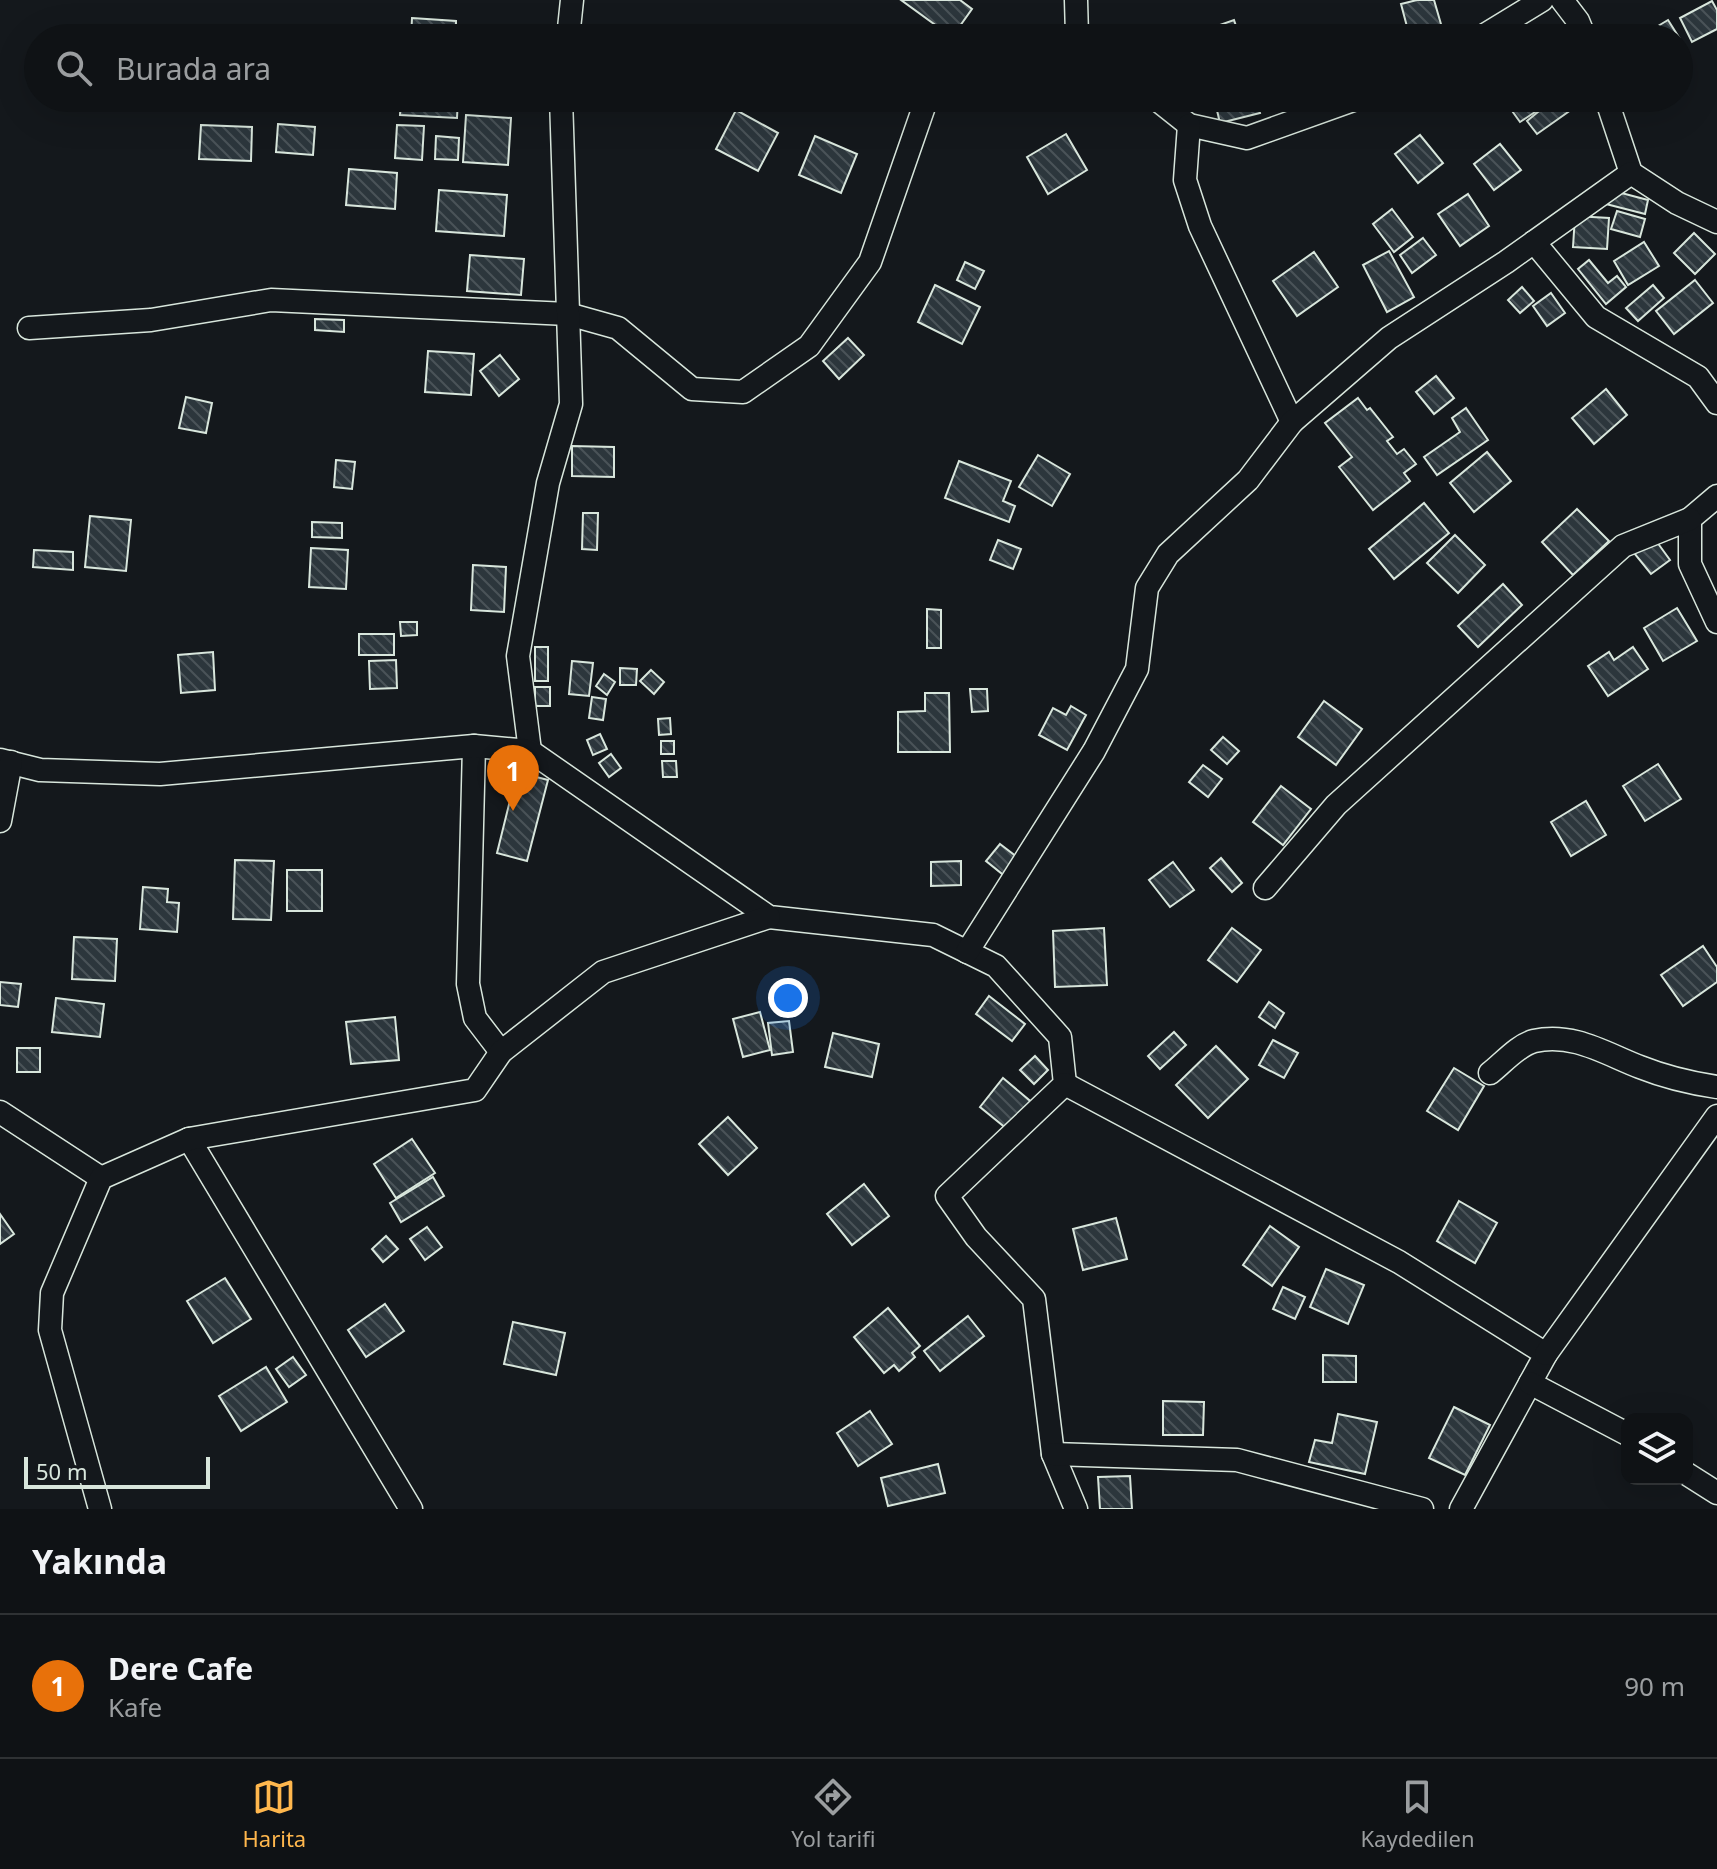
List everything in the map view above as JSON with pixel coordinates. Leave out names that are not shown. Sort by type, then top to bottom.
[{"type":"street","points":[[569,24],[572,0]]},
{"type":"street","points":[[1076,0],[1077,24]]},
{"type":"street","points":[[1503,24],[1542,0]]},
{"type":"street","points":[[1562,0],[1579,24]]},
{"type":"street","points":[[530,751],[518,656],[548,483],[571,404],[561,112]]},
{"type":"street","points":[[29,328],[151,320],[271,300],[568,314],[618,328],[692,389],[743,392],[809,346],[870,262],[922,112]]},
{"type":"street","points":[[1173,112],[1189,125],[1247,138],[1320,112]]},
{"type":"street","points":[[1611,112],[1631,173],[1677,203],[1717,222]]},
{"type":"street","points":[[1189,125],[1185,180],[1200,226],[1292,422]]},
{"type":"street","points":[[967,952],[1094,751],[1137,669],[1147,588],[1168,554],[1248,480],[1292,422],[1389,338],[1631,173]]},
{"type":"street","points":[[1534,242],[1596,317],[1698,377],[1717,403]]},
{"type":"street","points":[[1265,888],[1336,805],[1623,546],[1690,519],[1717,496]]},
{"type":"street","points":[[1690,519],[1690,564],[1717,622]]},
{"type":"street","points":[[474,746],[468,984],[475,1018],[501,1052]]},
{"type":"street","points":[[0,821],[6,761],[40,770],[160,774],[474,746],[530,751],[769,917]]},
{"type":"street","points":[[100,1509],[50,1330],[52,1293],[101,1178],[189,1139],[475,1090],[501,1052],[603,972],[769,917],[933,935],[996,966],[1060,1037],[1065,1084]]},
{"type":"street","points":[[1490,1073],[1517,1050],[1534,1041],[1583,1042],[1640,1067],[1682,1081],[1717,1087]]},
{"type":"street","points":[[1065,1084],[1399,1262],[1546,1354]]},
{"type":"street","points":[[1065,1084],[947,1196],[976,1237],[1034,1299],[1053,1454],[1076,1509]]},
{"type":"street","points":[[0,1112],[101,1178]]},
{"type":"street","points":[[1461,1509],[1546,1354],[1717,1116]]},
{"type":"street","points":[[189,1139],[411,1509]]},
{"type":"street","points":[[1530,1383],[1621,1431]]},
{"type":"street","points":[[1053,1454],[1237,1460],[1422,1509]]},
{"type":"street","points":[[1693,1478],[1717,1493]]},
{"type":"building","points":[[901,0],[960,0],[972,9],[961,24],[934,24]]},
{"type":"building","points":[[1434,0],[1441,24],[1406,24],[1401,4]]},
{"type":"building","points":[[1712,1],[1717,10],[1717,29],[1693,41],[1693,24],[1683,24],[1680,18]]},
{"type":"building","points":[[412,18],[456,21],[456,24],[412,24]]},
{"type":"building","points":[[400,112],[457,112],[457,118],[400,115]]},
{"type":"building","points":[[735,112],[778,133],[758,171],[716,149]]},
{"type":"building","points":[[1217,112],[1260,113],[1220,123]]},
{"type":"building","points":[[1513,112],[1535,112],[1520,122]]},
{"type":"building","points":[[1538,112],[1568,112],[1537,134],[1527,121]]},
{"type":"building","points":[[466,115],[511,118],[508,165],[463,162]]},
{"type":"building","points":[[278,124],[315,127],[313,155],[276,152]]},
{"type":"building","points":[[201,125],[252,127],[251,161],[199,159]]},
{"type":"building","points":[[397,125],[424,126],[422,160],[395,158]]},
{"type":"building","points":[[1066,134],[1087,170],[1048,194],[1027,157]]},
{"type":"building","points":[[1420,135],[1443,163],[1418,183],[1395,154]]},
{"type":"building","points":[[436,136],[459,138],[458,160],[435,159]]},
{"type":"building","points":[[815,136],[857,154],[841,193],[799,175]]},
{"type":"building","points":[[1500,144],[1521,170],[1494,190],[1474,164]]},
{"type":"building","points":[[349,169],[397,173],[395,209],[346,205]]},
{"type":"building","points":[[439,190],[507,195],[504,236],[436,231]]},
{"type":"building","points":[[1610,190],[1648,200],[1645,214],[1606,204]]},
{"type":"building","points":[[1468,194],[1489,226],[1460,246],[1438,214]]},
{"type":"building","points":[[1392,209],[1413,237],[1394,252],[1373,224]]},
{"type":"building","points":[[1617,211],[1645,219],[1640,237],[1611,229]]},
{"type":"building","points":[[1575,216],[1609,218],[1607,249],[1573,247]]},
{"type":"building","points":[[1694,233],[1715,254],[1695,274],[1674,253]]},
{"type":"building","points":[[1423,238],[1436,255],[1412,273],[1400,255]]},
{"type":"building","points":[[1644,242],[1659,266],[1628,285],[1614,261]]},
{"type":"building","points":[[1389,251],[1414,297],[1387,312],[1363,265]]},
{"type":"building","points":[[1314,252],[1338,287],[1297,316],[1273,281]]},
{"type":"building","points":[[470,255],[524,259],[521,295],[467,291]]},
{"type":"building","points":[[1589,260],[1608,283],[1617,276],[1626,287],[1606,304],[1578,269]]},
{"type":"building","points":[[965,262],[984,271],[975,289],[957,280]]},
{"type":"building","points":[[1695,280],[1713,303],[1674,334],[1656,311]]},
{"type":"building","points":[[935,285],[980,307],[962,344],[918,322]]},
{"type":"building","points":[[1653,285],[1664,298],[1638,321],[1626,308]]},
{"type":"building","points":[[1522,287],[1534,301],[1520,313],[1508,300]]},
{"type":"building","points":[[1551,293],[1565,313],[1547,326],[1533,306]]},
{"type":"building","points":[[315,319],[344,320],[344,332],[315,330]]},
{"type":"building","points":[[848,338],[864,355],[839,379],[823,361]]},
{"type":"building","points":[[428,351],[474,354],[471,395],[425,392]]},
{"type":"building","points":[[500,355],[519,379],[499,396],[480,371]]},
{"type":"building","points":[[1436,376],[1454,398],[1434,414],[1416,392]]},
{"type":"building","points":[[1606,389],[1627,415],[1594,444],[1572,418]]},
{"type":"building","points":[[186,397],[212,403],[206,433],[179,428]]},
{"type":"building","points":[[1358,398],[1393,437],[1387,441],[1397,454],[1404,449],[1416,464],[1404,473],[1410,481],[1373,510],[1339,467],[1352,457],[1325,423]]},
{"type":"building","points":[[1466,408],[1488,440],[1437,475],[1424,457],[1460,432],[1452,418]]},
{"type":"building","points":[[572,446],[614,447],[614,477],[572,476]]},
{"type":"building","points":[[1487,452],[1511,481],[1474,512],[1450,483]]},
{"type":"building","points":[[1038,455],[1070,474],[1052,506],[1019,487]]},
{"type":"building","points":[[336,460],[355,462],[352,489],[334,487]]},
{"type":"building","points":[[959,461],[1011,481],[1003,501],[1015,506],[1009,522],[945,498]]},
{"type":"building","points":[[1424,503],[1449,533],[1394,579],[1369,549]]},
{"type":"building","points":[[1577,509],[1609,541],[1573,575],[1542,542]]},
{"type":"building","points":[[583,513],[598,513],[597,550],[582,549]]},
{"type":"building","points":[[90,516],[131,520],[126,571],[85,567]]},
{"type":"building","points":[[312,522],[342,523],[342,538],[312,537]]},
{"type":"building","points":[[1455,535],[1485,565],[1458,593],[1427,563]]},
{"type":"building","points":[[1654,538],[1670,560],[1651,574],[1634,553]]},
{"type":"building","points":[[998,540],[1021,549],[1013,569],[990,560]]},
{"type":"building","points":[[311,548],[348,550],[346,589],[309,587]]},
{"type":"building","points":[[34,550],[73,552],[73,570],[33,567]]},
{"type":"building","points":[[473,565],[506,567],[504,612],[471,610]]},
{"type":"building","points":[[1503,584],[1522,605],[1478,647],[1458,626]]},
{"type":"building","points":[[1677,608],[1697,641],[1663,661],[1644,628]]},
{"type":"building","points":[[927,609],[941,610],[941,648],[927,648]]},
{"type":"building","points":[[400,622],[417,622],[417,635],[401,636]]},
{"type":"building","points":[[359,634],[394,634],[394,655],[359,655]]},
{"type":"building","points":[[535,647],[548,647],[548,681],[535,681]]},
{"type":"building","points":[[1633,647],[1648,669],[1608,696],[1588,666],[1609,652],[1614,660]]},
{"type":"building","points":[[213,652],[215,690],[181,693],[178,655]]},
{"type":"building","points":[[396,660],[397,688],[370,689],[369,661]]},
{"type":"building","points":[[572,661],[593,663],[589,696],[569,694]]},
{"type":"building","points":[[620,668],[637,669],[636,685],[620,685]]},
{"type":"building","points":[[651,670],[664,682],[654,694],[640,681]]},
{"type":"building","points":[[604,674],[615,682],[607,695],[596,686]]},
{"type":"building","points":[[535,687],[550,687],[550,706],[535,706]]},
{"type":"building","points":[[970,689],[987,689],[988,711],[972,712]]},
{"type":"building","points":[[925,693],[949,693],[950,752],[898,752],[898,712],[925,711]]},
{"type":"building","points":[[592,697],[606,699],[603,720],[589,718]]},
{"type":"building","points":[[1324,701],[1362,729],[1336,765],[1298,737]]},
{"type":"building","points":[[1071,706],[1086,715],[1067,750],[1039,735],[1053,708],[1066,715]]},
{"type":"building","points":[[670,718],[671,734],[659,735],[658,719]]},
{"type":"building","points":[[600,734],[607,749],[593,755],[587,740]]},
{"type":"building","points":[[1223,737],[1239,751],[1227,764],[1211,750]]},
{"type":"building","points":[[661,741],[674,741],[674,754],[661,754]]},
{"type":"building","points":[[611,754],[621,768],[609,777],[599,763]]},
{"type":"building","points":[[662,761],[676,761],[677,777],[663,777]]},
{"type":"building","points":[[1658,764],[1681,799],[1645,821],[1623,786]]},
{"type":"building","points":[[1203,765],[1222,779],[1208,797],[1189,782]]},
{"type":"building","points":[[517,772],[548,780],[527,861],[497,853]]},
{"type":"building","points":[[1281,786],[1311,809],[1283,845],[1253,822]]},
{"type":"building","points":[[1586,801],[1606,835],[1571,856],[1551,822]]},
{"type":"building","points":[[1000,844],[1021,860],[1006,877],[986,861]]},
{"type":"building","points":[[1221,858],[1242,883],[1232,892],[1210,868]]},
{"type":"building","points":[[235,860],[274,861],[271,920],[233,919]]},
{"type":"building","points":[[961,861],[961,885],[931,886],[931,862]]},
{"type":"building","points":[[1173,862],[1194,890],[1170,907],[1149,880]]},
{"type":"building","points":[[287,870],[322,870],[322,911],[287,911]]},
{"type":"building","points":[[143,887],[168,889],[167,902],[179,903],[177,932],[140,929]]},
{"type":"building","points":[[1104,928],[1107,985],[1055,987],[1053,931]]},
{"type":"building","points":[[1232,928],[1261,950],[1237,982],[1208,960]]},
{"type":"building","points":[[74,937],[117,939],[115,981],[72,979]]},
{"type":"building","points":[[1703,946],[1717,967],[1717,982],[1683,1006],[1661,975]]},
{"type":"building","points":[[0,982],[21,984],[18,1007],[0,1005]]},
{"type":"building","points":[[989,996],[1025,1024],[1012,1041],[976,1014]]},
{"type":"building","points":[[56,998],[104,1004],[100,1037],[52,1032]]},
{"type":"building","points":[[1269,1002],[1284,1013],[1275,1028],[1259,1017]]},
{"type":"building","points":[[760,1012],[770,1050],[743,1057],[733,1019]]},
{"type":"building","points":[[395,1017],[399,1060],[351,1064],[346,1022]]},
{"type":"building","points":[[789,1021],[793,1052],[772,1055],[768,1023]]},
{"type":"building","points":[[1174,1032],[1186,1045],[1160,1069],[1148,1056]]},
{"type":"building","points":[[833,1033],[879,1044],[872,1077],[825,1067]]},
{"type":"building","points":[[1273,1040],[1298,1053],[1284,1078],[1259,1065]]},
{"type":"building","points":[[1216,1046],[1248,1079],[1208,1118],[1176,1085]]},
{"type":"building","points":[[17,1048],[40,1048],[40,1072],[17,1072]]},
{"type":"building","points":[[1035,1056],[1048,1070],[1034,1084],[1020,1070]]},
{"type":"building","points":[[1454,1068],[1484,1086],[1458,1130],[1427,1111]]},
{"type":"building","points":[[1003,1078],[1035,1105],[1012,1133],[980,1107]]},
{"type":"building","points":[[728,1117],[757,1148],[728,1175],[699,1144]]},
{"type":"building","points":[[412,1139],[435,1173],[396,1198],[374,1164]]},
{"type":"building","points":[[433,1177],[444,1196],[401,1222],[390,1203]]},
{"type":"building","points":[[864,1184],[889,1216],[852,1245],[827,1214]]},
{"type":"building","points":[[1459,1201],[1497,1223],[1475,1263],[1437,1241]]},
{"type":"building","points":[[0,1214],[14,1234],[0,1244]]},
{"type":"building","points":[[1116,1218],[1127,1259],[1083,1270],[1073,1229]]},
{"type":"building","points":[[1270,1226],[1299,1247],[1272,1286],[1243,1265]]},
{"type":"building","points":[[427,1227],[442,1247],[425,1260],[410,1239]]},
{"type":"building","points":[[386,1236],[398,1249],[383,1262],[372,1249]]},
{"type":"building","points":[[1326,1269],[1364,1285],[1348,1324],[1310,1307]]},
{"type":"building","points":[[225,1278],[251,1319],[213,1343],[187,1301]]},
{"type":"building","points":[[1283,1287],[1305,1297],[1295,1319],[1273,1309]]},
{"type":"building","points":[[385,1304],[404,1331],[366,1357],[348,1330]]},
{"type":"building","points":[[888,1308],[920,1346],[912,1353],[915,1357],[899,1371],[894,1365],[884,1373],[854,1337]]},
{"type":"building","points":[[968,1316],[984,1336],[940,1371],[924,1351]]},
{"type":"building","points":[[513,1322],[565,1333],[556,1375],[504,1364]]},
{"type":"building","points":[[1323,1355],[1356,1356],[1356,1382],[1323,1382]]},
{"type":"building","points":[[293,1357],[306,1375],[289,1387],[276,1369]]},
{"type":"building","points":[[266,1367],[287,1402],[241,1431],[219,1396]]},
{"type":"building","points":[[1163,1401],[1204,1402],[1203,1435],[1163,1435]]},
{"type":"building","points":[[1454,1407],[1490,1425],[1465,1475],[1429,1458]]},
{"type":"building","points":[[870,1411],[892,1444],[858,1466],[837,1433]]},
{"type":"building","points":[[1338,1414],[1377,1422],[1365,1474],[1309,1462],[1315,1440],[1332,1443]]},
{"type":"building","points":[[938,1464],[945,1493],[888,1506],[881,1478]]},
{"type":"building","points":[[1130,1476],[1132,1509],[1100,1509],[1098,1477]]},
{"type":"place","name":"Dere Cafe","points":[[513,811]]}]
